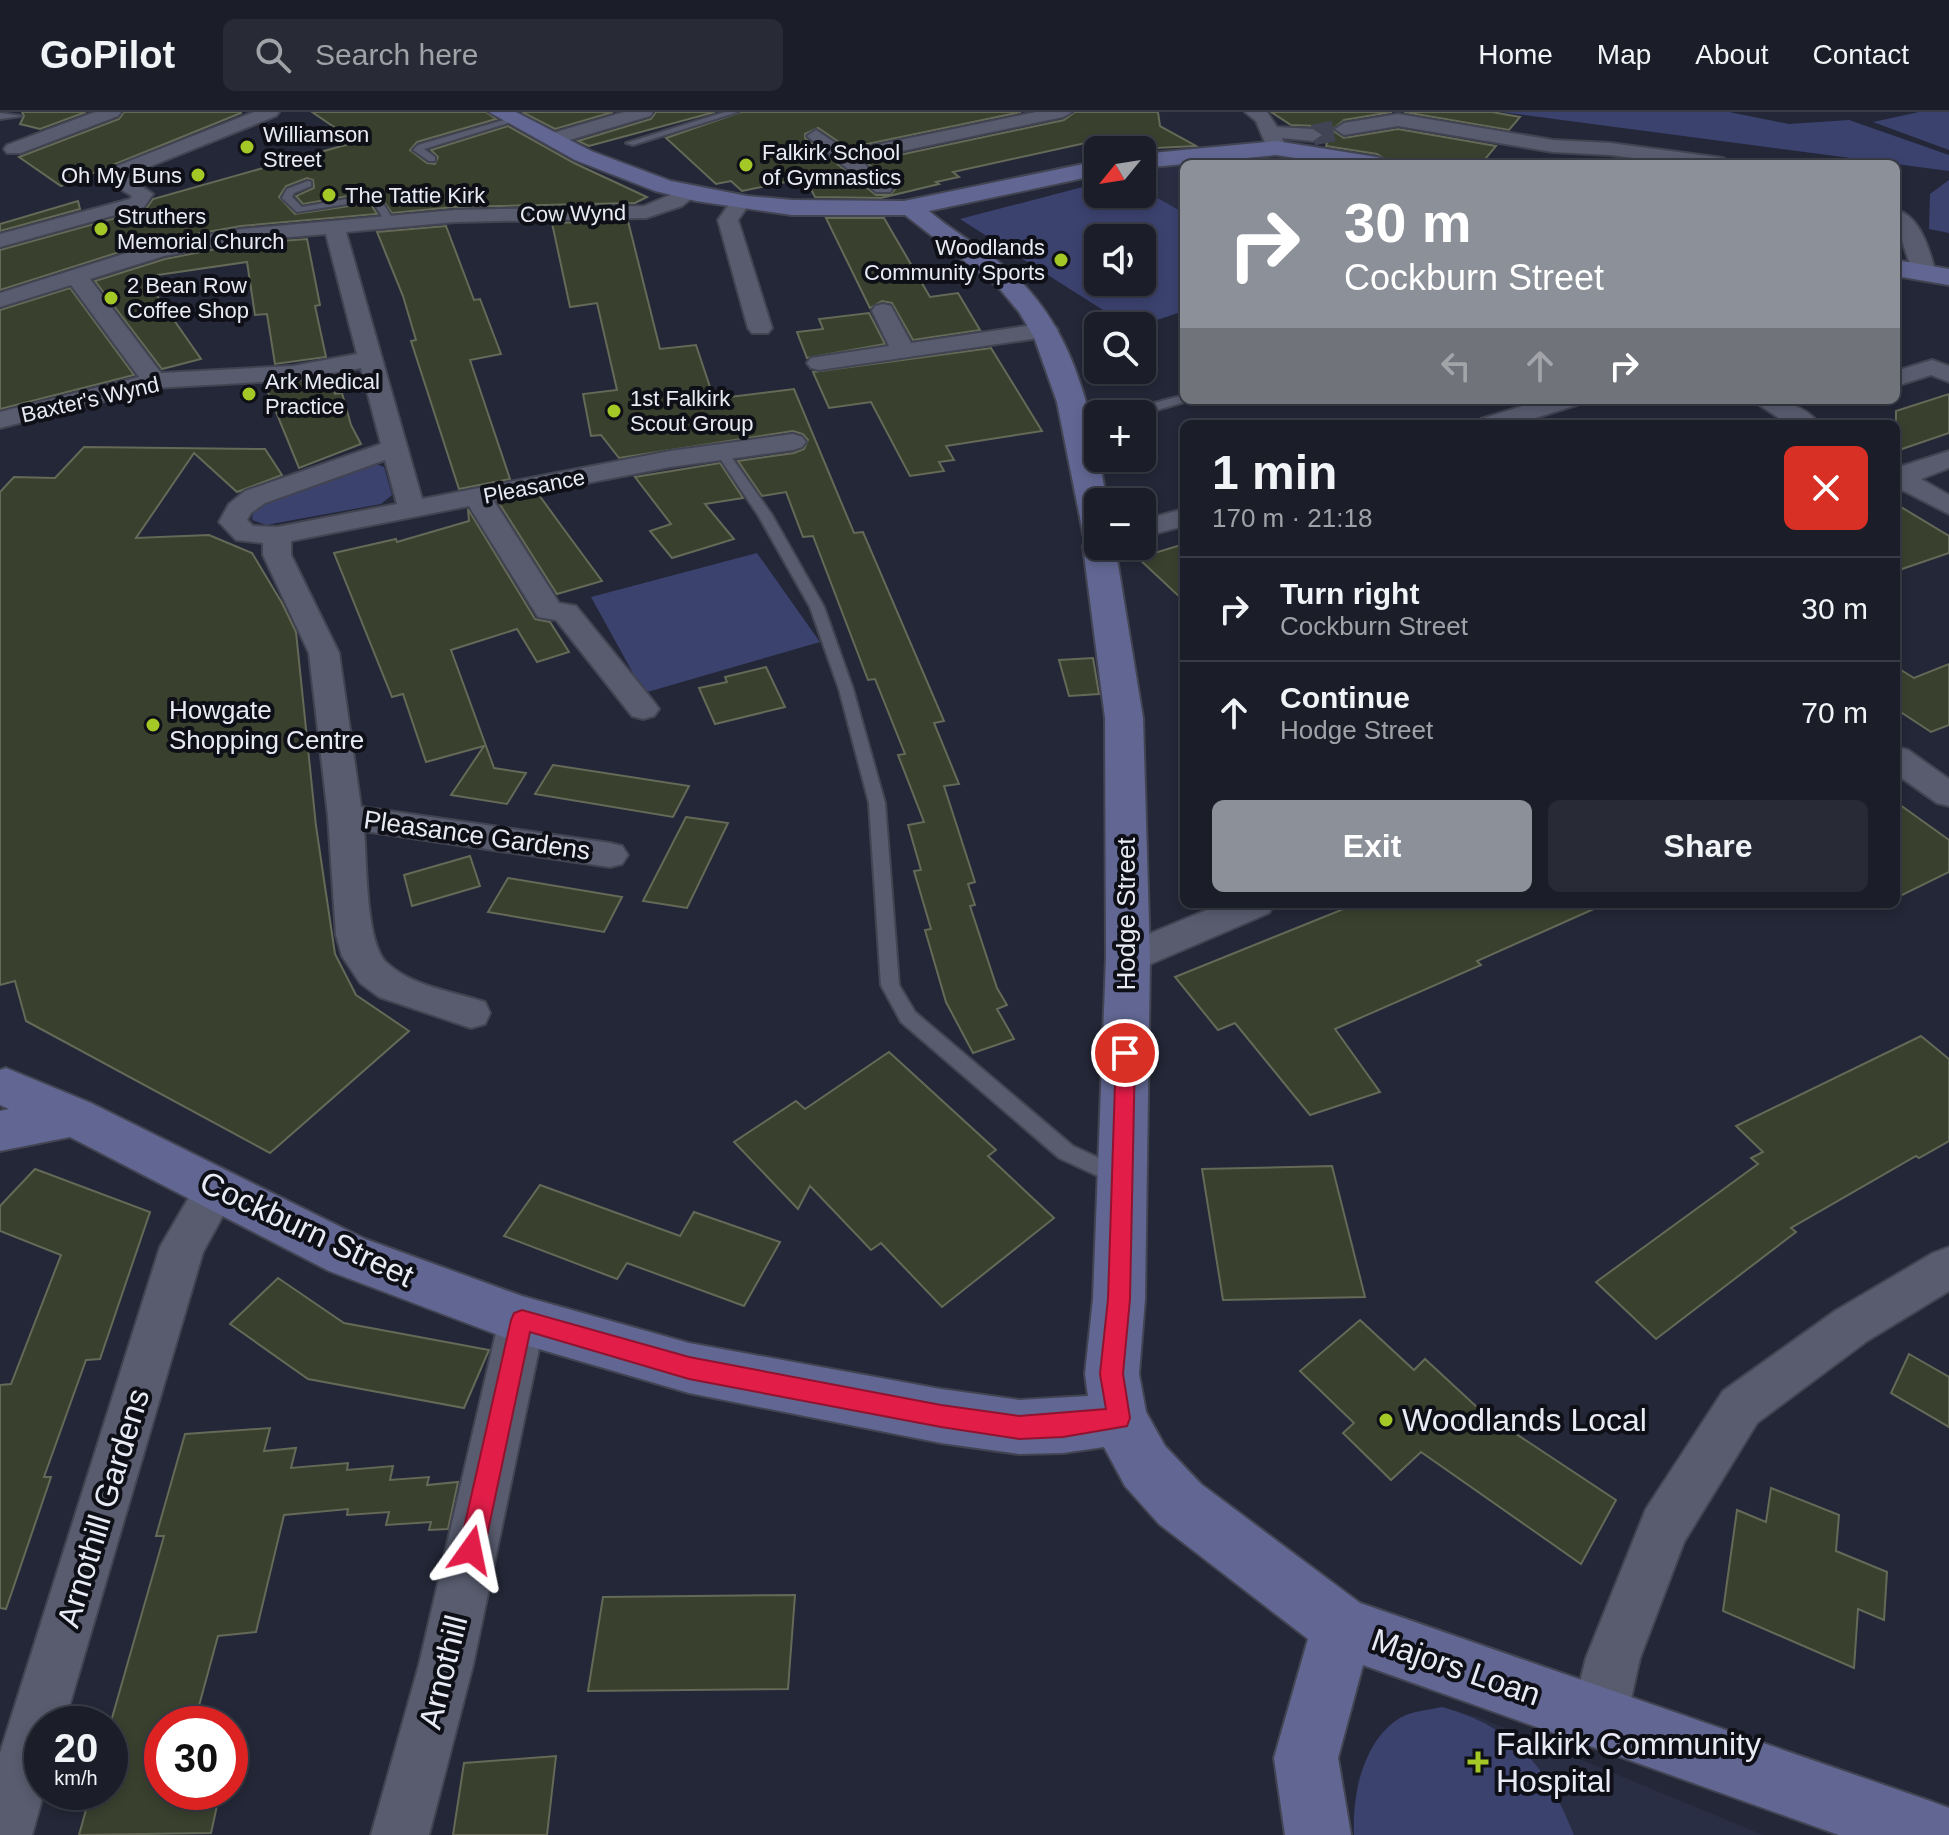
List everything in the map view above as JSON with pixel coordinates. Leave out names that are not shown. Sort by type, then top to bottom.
[{"type":"main road","points":[[507,116],[606,166],[687,194],[739,204],[826,209],[911,208],[1084,171]]},
{"type":"main road","points":[[1156,159],[1216,152],[1274,140],[1359,160]]},
{"type":"main road","points":[[911,208],[930,226],[1009,284],[1046,330],[1063,369],[1088,488]]},
{"type":"main road","points":[[1900,269],[1937,275]]},
{"type":"main road","name":"Hodge Street","points":[[1091,1422],[1112,1374],[1119,1299],[1128,958],[1124,718],[1101,560]]},
{"type":"main road","name":"Cockburn Street","points":[[2,1093],[74,1117],[347,1255],[522,1320],[689,1368],[941,1416],[1019,1427],[1091,1422]]},
{"type":"main road","name":"Majors Loan","points":[[1091,1422],[1145,1466],[1180,1504],[1342,1627],[1933,1835]]},
{"type":"main road","points":[[1318,1835],[1306,1758],[1342,1627]]},
{"type":"street","points":[[7,152],[112,112]]},
{"type":"street","points":[[0,241],[137,203],[143,194],[111,175],[270,112]]},
{"type":"street","points":[[553,139],[644,112]]},
{"type":"street","points":[[845,157],[1063,112]]},
{"type":"street","points":[[1254,112],[1264,118],[1274,140],[1313,135]]},
{"type":"street","points":[[1344,129],[1397,120],[1410,121],[1553,146],[1610,149],[1693,160]]},
{"type":"street","points":[[816,136],[883,188]]},
{"type":"street","name":"Cow Wynd","points":[[1,299],[160,250],[205,241],[389,221],[646,212],[687,194]]},
{"type":"street","points":[[739,204],[728,220],[760,328]]},
{"type":"street","points":[[1900,220],[1909,228],[1937,275]]},
{"type":"street","points":[[58,225],[154,381]]},
{"type":"street","points":[[334,226],[412,510]]},
{"type":"street","points":[[883,311],[903,351]]},
{"type":"street","points":[[819,363],[1046,330]]},
{"type":"street","name":"Baxter's Wynd","points":[[0,420],[154,381],[293,373],[370,359]]},
{"type":"street","points":[[1900,378],[1932,367],[1949,375]]},
{"type":"street","points":[[1503,420],[1555,404]]},
{"type":"street","points":[[1771,404],[1799,420]]},
{"type":"street","name":"Pleasance","points":[[277,535],[721,451],[793,442]]},
{"type":"street","points":[[277,535],[246,534],[233,522],[235,514],[255,497],[395,448]]},
{"type":"street","points":[[1900,476],[1949,459]]},
{"type":"street","points":[[1900,478],[1949,506]]},
{"type":"street","points":[[478,498],[549,611],[565,612],[643,709]]},
{"type":"street","points":[[1156,525],[1180,518]]},
{"type":"street","name":"Pleasance Gardens","points":[[277,535],[277,555],[324,653],[345,816],[355,935],[361,956],[373,973],[393,987],[471,1013]]},
{"type":"street","points":[[1900,761],[1949,795]]},
{"type":"street","name":"Pleasance Gardens","points":[[345,816],[610,855]]},
{"type":"street","points":[[1128,958],[1247,908]]},
{"type":"street","name":"Arnothill Gardens","points":[[3,1835],[182,1247],[217,1188]]},
{"type":"street","points":[[1599,1717],[1613,1658],[1664,1527],[1740,1407],[1851,1326],[1949,1267]]},
{"type":"street","name":"Arnothill","points":[[400,1835],[446,1665],[522,1320]]},
{"type":"lane","points":[[630,143],[734,112]]},
{"type":"lane","points":[[0,116],[17,116]]},
{"type":"lane","points":[[432,159],[418,150],[507,116]]},
{"type":"lane","points":[[308,184],[290,191],[287,198],[300,210],[375,197],[389,221]]},
{"type":"lane","points":[[1072,408],[1143,410],[1180,400]]},
{"type":"lane","points":[[721,451],[765,515],[817,607],[846,689],[877,803],[890,985],[908,1017],[1066,1152],[1122,1178]]},
{"type":"shaded area","points":[[1501,112],[1729,112],[1789,124],[1849,120],[1949,155],[1949,171],[1900,165],[1900,160],[1865,160]]},
{"type":"shaded area","points":[[1919,112],[1949,112],[1949,150],[1873,122]]},
{"type":"shaded area","points":[[1180,164],[1180,211],[1156,197],[1156,168]]},
{"type":"shaded area","points":[[1949,180],[1949,233],[1929,229],[1930,194]]},
{"type":"shaded area","name":"Woodlands Community Sports","points":[[1084,187],[1084,208],[1156,208],[1156,197],[1180,211],[1180,312],[1156,320],[1156,312],[1106,312],[960,219]]},
{"type":"shaded area","points":[[373,463],[384,467],[392,495],[381,504],[266,525],[252,520],[253,510],[262,504]]},
{"type":"shaded area","points":[[757,553],[820,642],[644,693],[591,597]]},
{"type":"shaded area","name":"Falkirk Community Hospital","points":[[1442,1707],[1478,1717],[1763,1835],[1354,1835],[1357,1782],[1376,1741],[1401,1717]]},
{"type":"shaded area","name":"Falkirk Community Hospital","points":[[1442,1707],[1490,1726],[1525,1753],[1552,1789],[1574,1835],[1354,1835],[1355,1803],[1362,1770],[1377,1740],[1400,1718]]},
{"type":"building","points":[[22,112],[86,112],[40,129],[20,124],[24,116]]},
{"type":"building","points":[[124,112],[241,113],[61,186],[19,157],[119,119]]},
{"type":"building","points":[[312,112],[486,112],[496,119],[417,142],[410,150],[427,163],[435,164],[438,157],[431,150],[508,126],[574,163],[647,197],[635,203],[455,207],[392,213],[376,191],[303,204],[296,196],[314,188],[313,180],[307,178],[286,186],[279,197],[295,214],[370,203],[377,214],[241,226],[151,242],[0,290],[0,250],[145,210],[153,199],[356,142]]},
{"type":"building","points":[[522,112],[613,112],[555,129]]},
{"type":"building","points":[[656,112],[715,112],[589,146],[578,141],[651,119]]},
{"type":"building","points":[[741,112],[1021,112],[848,148],[818,128],[805,134],[805,138],[876,195],[890,195],[896,188],[866,162],[1064,120],[1075,112],[1158,112],[1160,126],[1196,146],[1156,148],[1156,136],[1084,136],[1084,143],[953,172],[959,177],[881,198],[815,197],[805,178],[742,191],[731,181],[716,184],[666,138]]},
{"type":"building","points":[[1271,112],[1392,112],[1344,120],[1332,130],[1344,138],[1398,129],[1496,146],[1484,160],[1386,160],[1377,154],[1326,146],[1327,143],[1320,140],[1325,134],[1315,126],[1291,125]]},
{"type":"building","points":[[1404,112],[1492,112],[1520,117],[1509,130]]},
{"type":"building","points":[[78,201],[80,209],[0,231],[0,224]]},
{"type":"building","points":[[826,218],[884,218],[930,297],[958,293],[980,330],[913,340],[892,303],[882,301],[870,308]]},
{"type":"building","points":[[628,221],[660,349],[696,345],[714,399],[794,389],[854,533],[863,532],[944,721],[934,723],[959,784],[944,786],[975,882],[968,884],[975,905],[970,906],[997,988],[1007,1005],[997,1009],[1014,1039],[973,1053],[946,1002],[925,930],[931,929],[914,871],[921,870],[908,825],[924,822],[898,755],[905,754],[875,679],[868,680],[813,536],[803,537],[786,492],[762,496],[738,461],[794,453],[804,449],[808,440],[803,434],[793,431],[619,458],[601,435],[591,436],[583,394],[617,390],[597,303],[570,307],[552,223]]},
{"type":"building","points":[[446,226],[474,300],[480,299],[501,354],[470,360],[510,479],[459,489],[411,341],[416,340],[403,296],[377,232]]},
{"type":"building","points":[[307,239],[320,305],[315,306],[326,357],[275,364],[267,314],[255,315],[247,262],[144,277],[201,359],[162,369],[95,281],[165,259],[242,244]]},
{"type":"building","points":[[70,288],[134,375],[0,409],[0,310]]},
{"type":"building","points":[[869,313],[885,344],[807,358],[797,332],[823,329],[819,319]]},
{"type":"building","points":[[991,348],[1042,431],[946,446],[954,460],[939,462],[944,471],[910,476],[871,402],[829,408],[813,372]]},
{"type":"building","points":[[331,376],[335,394],[342,393],[351,425],[361,444],[299,468],[265,385]]},
{"type":"building","points":[[1949,394],[1949,433],[1900,450],[1900,420],[1896,420],[1896,411]]},
{"type":"building","name":"Howgate Shopping Centre","points":[[84,447],[265,449],[282,475],[237,492],[194,453],[136,538],[209,535],[252,553],[282,603],[296,632],[316,826],[335,954],[356,995],[409,1031],[270,1153],[26,1021],[15,981],[0,985],[0,492],[14,477],[55,478]]},
{"type":"building","points":[[720,463],[743,498],[705,504],[734,539],[672,558],[650,531],[671,524],[635,477]]},
{"type":"building","points":[[539,495],[602,581],[557,594],[499,503]]},
{"type":"building","points":[[1900,506],[1949,536],[1949,553],[1900,570]]},
{"type":"building","points":[[468,509],[535,619],[550,622],[569,652],[537,662],[517,629],[451,650],[494,768],[526,773],[507,804],[451,795],[484,746],[426,762],[403,694],[392,697],[334,553],[396,539],[397,542],[469,521]]},
{"type":"building","points":[[1180,545],[1180,597],[1140,560],[1156,560],[1156,553]]},
{"type":"building","points":[[1093,658],[1099,694],[1069,696],[1059,660]]},
{"type":"building","points":[[1949,664],[1949,725],[1931,732],[1900,712],[1900,669],[1914,678]]},
{"type":"building","points":[[766,667],[785,707],[715,724],[699,688],[727,682],[725,677]]},
{"type":"building","points":[[553,765],[689,786],[673,817],[535,794]]},
{"type":"building","points":[[1900,805],[1949,840],[1949,872],[1900,896]]},
{"type":"building","points":[[686,817],[728,823],[687,908],[643,901]]},
{"type":"building","points":[[470,856],[480,886],[412,906],[404,875]]},
{"type":"building","points":[[508,878],[622,897],[604,932],[488,912]]},
{"type":"building","points":[[1346,908],[1596,908],[1477,961],[1481,965],[1335,1029],[1380,1092],[1310,1115],[1235,1023],[1218,1030],[1175,977]]},
{"type":"building","points":[[1921,1036],[1949,1059],[1949,1141],[1919,1158],[1916,1156],[1791,1228],[1796,1232],[1656,1339],[1596,1282],[1758,1164],[1751,1158],[1763,1152],[1736,1126]]},
{"type":"building","points":[[889,1052],[996,1150],[988,1156],[1054,1218],[942,1307],[881,1243],[871,1250],[810,1186],[798,1209],[734,1142],[796,1101],[805,1109]]},
{"type":"building","points":[[1332,1166],[1365,1297],[1223,1300],[1202,1169]]},
{"type":"building","points":[[35,1169],[150,1212],[100,1359],[86,1360],[44,1477],[51,1477],[6,1609],[0,1608],[0,1385],[11,1384],[61,1255],[0,1231],[0,1206]]},
{"type":"building","points":[[540,1185],[680,1236],[694,1212],[780,1242],[744,1306],[627,1263],[617,1279],[504,1236]]},
{"type":"building","points":[[278,1278],[344,1323],[489,1350],[464,1408],[308,1379],[230,1324]]},
{"type":"building","points":[[1360,1320],[1414,1370],[1425,1359],[1480,1410],[1616,1500],[1581,1564],[1421,1452],[1391,1480],[1343,1433],[1354,1423],[1300,1371]]},
{"type":"building","points":[[1909,1354],[1949,1377],[1949,1427],[1891,1393]]},
{"type":"building","points":[[270,1428],[264,1451],[296,1448],[291,1468],[348,1463],[347,1470],[393,1466],[390,1480],[429,1477],[427,1485],[458,1482],[448,1529],[429,1530],[431,1522],[386,1525],[389,1512],[347,1515],[348,1509],[284,1515],[256,1632],[218,1636],[199,1706],[144,1706],[144,1810],[216,1810],[211,1833],[79,1835],[86,1810],[128,1810],[128,1706],[115,1706],[164,1536],[156,1536],[185,1434]]},
{"type":"building","points":[[1771,1488],[1839,1515],[1836,1551],[1887,1572],[1884,1620],[1858,1609],[1854,1668],[1723,1611],[1737,1510],[1766,1522]]},
{"type":"building","points":[[795,1595],[788,1689],[588,1691],[603,1597]]},
{"type":"building","points":[[556,1756],[547,1835],[453,1835],[464,1763]]},
{"type":"tunnel","points":[[1313,135],[1344,129]]},
{"type":"place","name":"Williamson Street","points":[[247,147]]},
{"type":"place","name":"Falkirk School of Gymnastics","points":[[746,165]]},
{"type":"place","name":"Oh My Buns","points":[[198,175]]},
{"type":"place","name":"The Tattie Kirk","points":[[329,195]]},
{"type":"place","name":"Struthers Memorial Church","points":[[101,229]]},
{"type":"place","name":"Woodlands Community Sports","points":[[1061,260]]},
{"type":"place","name":"2 Bean Row Coffee Shop","points":[[111,298]]},
{"type":"place","name":"Ark Medical Practice","points":[[249,394]]},
{"type":"place","name":"1st Falkirk Scout Group","points":[[614,411]]},
{"type":"place","name":"Howgate Shopping Centre","points":[[153,725]]},
{"type":"place","name":"Woodlands Local","points":[[1386,1420]]},
{"type":"place","name":"Falkirk Community Hospital","points":[[1478,1762]]},
{"type":"route","points":[[471,1550],[522,1320],[689,1368],[941,1416],[1019,1427],[1063,1426],[1119,1418],[1112,1374],[1119,1299],[1125,1053]]}]
